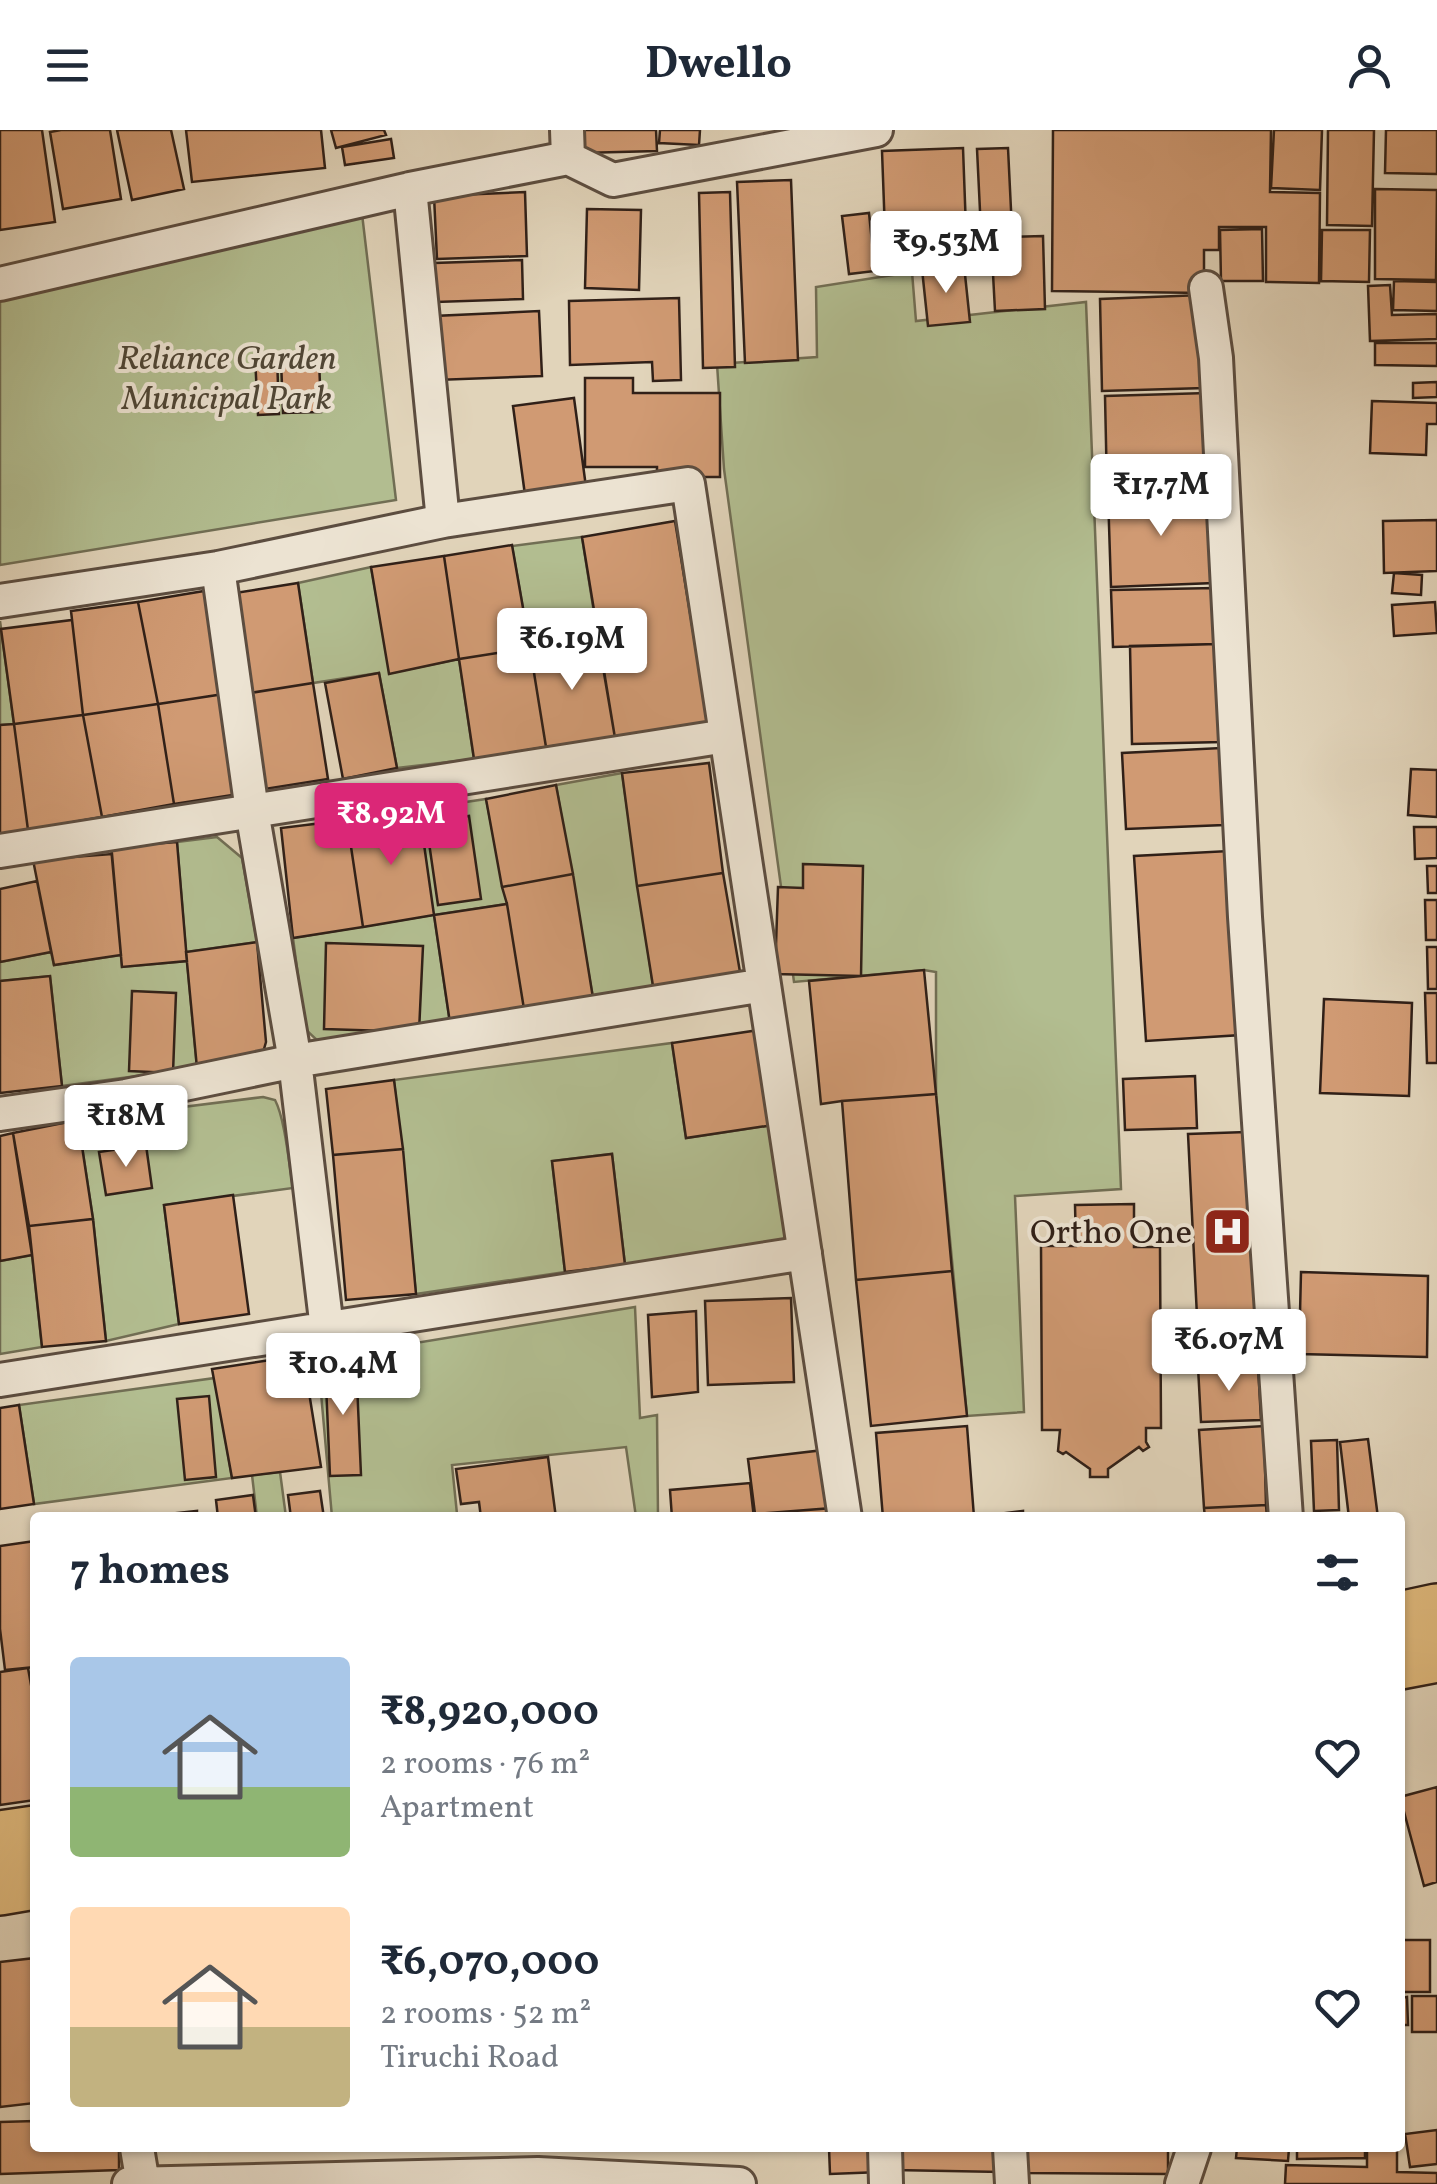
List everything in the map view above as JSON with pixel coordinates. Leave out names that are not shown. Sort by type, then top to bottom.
[{"type":"highway","points":[[1405,1619],[1437,1612]]},
{"type":"highway","points":[[1405,1661],[1437,1654]]},
{"type":"highway","points":[[0,1839],[30,1835]]},
{"type":"highway","points":[[0,1886],[30,1882]]},
{"type":"street","points":[[0,284],[410,189],[567,144],[613,180],[876,130]]},
{"type":"street","points":[[410,189],[442,522]]},
{"type":"street","points":[[1206,288],[1216,358],[1244,898],[1286,1512]]},
{"type":"street","points":[[0,601],[218,568],[442,522],[688,484],[844,1512]]},
{"type":"street","points":[[218,568],[252,811],[295,1062],[327,1329]]},
{"type":"street","points":[[0,851],[726,736]]},
{"type":"street","points":[[0,1114],[126,1096],[295,1062],[764,985]]},
{"type":"street","points":[[0,1380],[805,1254]]},
{"type":"street","points":[[138,2152],[142,2184]]},
{"type":"street","points":[[886,2152],[886,2184]]},
{"type":"street","points":[[1010,2152],[1012,2184]]},
{"type":"street","points":[[1182,2184],[1193,2152]]},
{"type":"street","points":[[130,2184],[538,2179],[739,2184]]},
{"type":"green space","name":"Reliance Garden Municipal Park","points":[[360,197],[396,500],[0,565],[0,271]]},
{"type":"green space","points":[[912,272],[916,321],[1086,302],[1121,1189],[1015,1196],[1024,1412],[967,1416],[936,1094],[936,972],[794,982],[724,469],[717,364],[817,357],[816,287]]},
{"type":"green space","points":[[582,537],[598,638],[530,648],[512,546]]},
{"type":"green space","points":[[371,567],[390,673],[459,659],[474,759],[397,768],[379,673],[313,683],[298,583]]},
{"type":"green space","points":[[0,621],[14,724],[0,725]]},
{"type":"green space","points":[[622,773],[653,986],[593,998],[556,785]]},
{"type":"green space","points":[[486,799],[507,904],[434,915],[450,1023],[320,1043],[305,1029],[293,938],[433,915],[419,809]]},
{"type":"green space","points":[[217,837],[242,858],[257,942],[186,952],[177,842]]},
{"type":"green space","points":[[51,952],[54,965],[121,955],[122,967],[187,961],[197,1068],[62,1086],[50,976],[0,981],[0,962]]},
{"type":"green space","points":[[672,1043],[686,1138],[773,1125],[789,1241],[625,1265],[612,1154],[552,1161],[565,1272],[416,1294],[394,1080]]},
{"type":"green space","points":[[263,1097],[275,1100],[278,1108],[293,1188],[164,1205],[179,1324],[106,1341],[78,1120]]},
{"type":"green space","points":[[32,1255],[42,1347],[0,1354],[0,1261]]},
{"type":"green space","points":[[635,1307],[640,1418],[657,1415],[658,1512],[635,1512],[626,1447],[452,1465],[457,1512],[332,1512],[318,1359]]},
{"type":"green space","points":[[215,1378],[232,1478],[34,1504],[19,1405]]},
{"type":"green space","points":[[280,1472],[285,1512],[256,1512],[252,1475]]},
{"type":"building","points":[[0,130],[42,130],[55,222],[0,230]]},
{"type":"building","points":[[110,130],[121,199],[63,209],[50,132]]},
{"type":"building","points":[[117,130],[171,130],[184,189],[132,200]]},
{"type":"building","points":[[186,130],[321,130],[325,168],[192,182]]},
{"type":"building","points":[[331,130],[384,130],[386,135],[336,148]]},
{"type":"building","points":[[580,130],[656,130],[657,151],[581,153]]},
{"type":"building","points":[[660,130],[700,130],[699,145],[659,143]]},
{"type":"building","points":[[1053,130],[1271,130],[1270,192],[1320,193],[1319,283],[1266,282],[1266,227],[1219,227],[1219,250],[1204,250],[1204,293],[1052,291]]},
{"type":"building","points":[[1274,130],[1322,130],[1320,190],[1271,188]]},
{"type":"building","points":[[1328,130],[1374,130],[1372,226],[1327,225]]},
{"type":"building","points":[[1386,130],[1437,130],[1437,174],[1385,173]]},
{"type":"building","points":[[391,139],[394,158],[345,165],[342,147]]},
{"type":"building","points":[[963,148],[967,256],[886,259],[882,151]]},
{"type":"building","points":[[1008,148],[1013,251],[982,252],[977,149]]},
{"type":"building","points":[[791,180],[798,360],[745,363],[737,182]]},
{"type":"building","points":[[1375,189],[1437,190],[1436,280],[1375,279]]},
{"type":"building","points":[[525,192],[527,256],[437,259],[434,196]]},
{"type":"building","points":[[730,192],[735,367],[703,368],[699,193]]},
{"type":"building","points":[[587,209],[641,210],[639,290],[585,288]]},
{"type":"building","points":[[869,213],[875,271],[849,274],[842,216]]},
{"type":"building","points":[[1262,229],[1263,281],[1221,281],[1220,230]]},
{"type":"building","points":[[1322,230],[1370,230],[1369,282],[1321,281]]},
{"type":"building","points":[[1043,236],[1045,309],[995,311],[992,255],[1013,254],[1012,237]]},
{"type":"building","points":[[522,260],[523,299],[436,302],[434,263]]},
{"type":"building","points":[[964,265],[970,322],[928,326],[922,269]]},
{"type":"building","points":[[1394,281],[1437,282],[1437,311],[1393,310]]},
{"type":"building","points":[[1390,285],[1392,315],[1437,314],[1437,339],[1370,341],[1368,286]]},
{"type":"building","points":[[1202,295],[1205,388],[1102,391],[1100,299]]},
{"type":"building","points":[[679,298],[681,380],[653,381],[652,362],[570,365],[569,301]]},
{"type":"building","points":[[539,311],[542,376],[436,380],[434,316]]},
{"type":"building","points":[[1375,343],[1437,343],[1437,366],[1375,365]]},
{"type":"building","points":[[277,356],[279,414],[258,415],[255,357]]},
{"type":"building","points":[[319,359],[321,412],[283,413],[281,360]]},
{"type":"building","points":[[585,378],[633,378],[633,393],[720,393],[720,477],[657,477],[657,467],[585,467]]},
{"type":"building","points":[[1437,382],[1437,397],[1413,398],[1413,383]]},
{"type":"building","points":[[1207,393],[1210,485],[1107,489],[1105,396]]},
{"type":"building","points":[[574,398],[586,487],[525,495],[513,406]]},
{"type":"building","points":[[1372,401],[1437,403],[1437,424],[1427,424],[1426,455],[1370,453]]},
{"type":"building","points":[[1211,491],[1214,583],[1111,587],[1108,494]]},
{"type":"building","points":[[1437,520],[1437,571],[1384,573],[1383,521]]},
{"type":"building","points":[[675,521],[708,723],[615,738],[582,537]]},
{"type":"building","points":[[512,545],[530,648],[459,659],[444,556]]},
{"type":"building","points":[[444,556],[459,659],[389,674],[371,567]]},
{"type":"building","points":[[1394,573],[1422,575],[1421,595],[1392,593]]},
{"type":"building","points":[[298,583],[313,683],[250,693],[235,593]]},
{"type":"building","points":[[1215,588],[1216,644],[1113,647],[1111,590]]},
{"type":"building","points":[[210,590],[224,694],[158,704],[138,602]]},
{"type":"building","points":[[138,602],[158,704],[83,715],[71,611]]},
{"type":"building","points":[[1435,602],[1437,633],[1394,636],[1392,605]]},
{"type":"building","points":[[72,620],[83,715],[14,724],[1,629]]},
{"type":"building","points":[[598,638],[615,738],[546,747],[530,648]]},
{"type":"building","points":[[1216,644],[1222,742],[1132,744],[1130,646]]},
{"type":"building","points":[[530,648],[546,747],[474,759],[459,659]]},
{"type":"building","points":[[379,673],[397,768],[343,779],[325,683]]},
{"type":"building","points":[[313,683],[328,779],[265,789],[250,693]]},
{"type":"building","points":[[224,694],[239,794],[174,804],[158,704]]},
{"type":"building","points":[[158,704],[174,804],[102,817],[83,715]]},
{"type":"building","points":[[83,715],[102,817],[28,830],[14,724]]},
{"type":"building","points":[[14,724],[28,830],[0,834],[0,725]]},
{"type":"building","points":[[1221,748],[1224,825],[1126,829],[1122,753]]},
{"type":"building","points":[[709,763],[723,873],[637,886],[622,773]]},
{"type":"building","points":[[1411,769],[1437,770],[1437,817],[1408,815]]},
{"type":"building","points":[[556,785],[573,874],[502,887],[486,799]]},
{"type":"building","points":[[419,809],[434,915],[363,927],[347,820]]},
{"type":"building","points":[[469,816],[481,899],[438,905],[426,822]]},
{"type":"building","points":[[347,820],[363,927],[293,938],[281,828]]},
{"type":"building","points":[[1414,827],[1437,827],[1437,858],[1415,859]]},
{"type":"building","points":[[177,842],[187,961],[122,967],[111,847]]},
{"type":"building","points":[[1229,851],[1241,1035],[1146,1041],[1134,856]]},
{"type":"building","points":[[112,854],[121,955],[54,965],[33,860]]},
{"type":"building","points":[[803,864],[863,866],[861,976],[775,974],[778,887],[803,888]]},
{"type":"building","points":[[1427,866],[1437,866],[1437,893],[1428,893]]},
{"type":"building","points":[[723,873],[740,972],[653,986],[637,886]]},
{"type":"building","points":[[573,874],[593,998],[524,1009],[502,887]]},
{"type":"building","points":[[37,881],[51,952],[0,962],[0,889]]},
{"type":"building","points":[[1425,900],[1437,900],[1437,940],[1426,940]]},
{"type":"building","points":[[507,904],[524,1009],[450,1023],[434,915]]},
{"type":"building","points":[[257,942],[266,1042],[262,1056],[197,1068],[186,952]]},
{"type":"building","points":[[326,943],[423,946],[419,1032],[324,1029]]},
{"type":"building","points":[[1427,947],[1437,947],[1437,989],[1428,989]]},
{"type":"building","points":[[924,970],[936,1094],[821,1104],[809,981]]},
{"type":"building","points":[[50,976],[62,1086],[0,1093],[0,981]]},
{"type":"building","points":[[132,991],[176,993],[173,1073],[129,1071]]},
{"type":"building","points":[[1425,993],[1437,993],[1437,1063],[1427,1063]]},
{"type":"building","points":[[1324,999],[1412,1003],[1409,1096],[1320,1093]]},
{"type":"building","points":[[759,1030],[773,1125],[686,1138],[672,1043]]},
{"type":"building","points":[[1195,1076],[1197,1128],[1125,1130],[1123,1079]]},
{"type":"building","points":[[394,1080],[403,1149],[333,1155],[326,1089]]},
{"type":"building","points":[[936,1094],[952,1271],[856,1280],[842,1101]]},
{"type":"building","points":[[78,1120],[93,1219],[29,1226],[13,1133]]},
{"type":"building","points":[[1246,1132],[1257,1355],[1199,1357],[1188,1134]]},
{"type":"building","points":[[13,1133],[32,1255],[0,1261],[0,1136]]},
{"type":"building","points":[[146,1145],[152,1188],[106,1195],[99,1152]]},
{"type":"building","points":[[403,1149],[416,1294],[346,1300],[333,1155]]},
{"type":"building","points":[[612,1154],[625,1265],[565,1272],[552,1161]]},
{"type":"building","points":[[233,1195],[249,1314],[179,1324],[164,1205]]},
{"type":"building","points":[[1134,1204],[1134,1247],[1160,1247],[1161,1428],[1146,1428],[1149,1447],[1143,1451],[1139,1447],[1108,1469],[1108,1477],[1090,1477],[1090,1469],[1066,1452],[1058,1451],[1060,1430],[1042,1430],[1041,1246],[1076,1246],[1075,1205]]},
{"type":"building","points":[[93,1219],[106,1341],[42,1347],[29,1226]]},
{"type":"building","points":[[952,1271],[967,1416],[871,1426],[856,1280]]},
{"type":"building","points":[[1301,1272],[1428,1276],[1427,1357],[1299,1354]]},
{"type":"building","points":[[791,1298],[794,1382],[708,1385],[705,1301]]},
{"type":"building","points":[[696,1311],[698,1392],[652,1397],[648,1315]]},
{"type":"building","points":[[303,1355],[321,1467],[232,1478],[212,1369]]},
{"type":"building","points":[[356,1360],[361,1475],[330,1476],[325,1361]]},
{"type":"building","points":[[1258,1365],[1261,1420],[1201,1422],[1198,1367]]},
{"type":"building","points":[[209,1396],[216,1477],[185,1480],[177,1399]]},
{"type":"building","points":[[19,1405],[34,1504],[0,1509],[0,1408]]},
{"type":"building","points":[[967,1426],[974,1512],[883,1512],[876,1433]]},
{"type":"building","points":[[1264,1426],[1266,1505],[1204,1508],[1199,1430]]},
{"type":"building","points":[[1368,1439],[1377,1512],[1348,1512],[1340,1442]]},
{"type":"building","points":[[1337,1440],[1339,1510],[1314,1511],[1311,1441]]},
{"type":"building","points":[[824,1450],[832,1508],[755,1512],[748,1459]]},
{"type":"building","points":[[548,1457],[555,1512],[480,1512],[479,1502],[461,1504],[456,1469]]},
{"type":"building","points":[[750,1483],[753,1512],[672,1512],[670,1490]]},
{"type":"building","points":[[320,1491],[323,1512],[290,1512],[288,1495]]},
{"type":"building","points":[[253,1495],[255,1512],[217,1512],[216,1500]]},
{"type":"building","points":[[1266,1505],[1267,1512],[1204,1512],[1204,1508]]},
{"type":"building","points":[[832,1508],[833,1512],[781,1512]]},
{"type":"building","points":[[30,1542],[30,1668],[5,1670],[0,1629],[0,1546]]},
{"type":"building","points":[[28,1668],[30,1801],[0,1805],[0,1672]]},
{"type":"building","points":[[1437,1787],[1437,1882],[1424,1886],[1405,1816],[1405,1796]]},
{"type":"building","points":[[1405,1940],[1430,1940],[1430,1992],[1405,1992]]},
{"type":"building","points":[[30,1959],[30,2104],[0,2107],[0,1962]]},
{"type":"building","points":[[1412,1996],[1437,1996],[1437,2032],[1412,2032]]},
{"type":"building","points":[[1407,1997],[1408,2025],[1405,2025]]},
{"type":"building","points":[[30,2121],[30,2152],[119,2152],[119,2170],[0,2174],[0,2122]]},
{"type":"building","points":[[1437,2130],[1437,2164],[1410,2167],[1405,2134]]},
{"type":"building","points":[[829,2152],[880,2152],[881,2172],[830,2174]]},
{"type":"building","points":[[895,2152],[1003,2152],[1002,2172],[894,2170]]},
{"type":"building","points":[[1024,2152],[1168,2152],[1168,2174],[1023,2173]]},
{"type":"building","points":[[1237,2152],[1289,2152],[1288,2161],[1236,2158]]},
{"type":"building","points":[[1297,2152],[1365,2152],[1365,2158],[1297,2159]]},
{"type":"building","points":[[1367,2152],[1397,2152],[1397,2172],[1437,2173],[1437,2184],[1285,2184],[1286,2165],[1367,2167]]},
{"type":"place","name":"Ortho One","points":[[1227,1231]]}]
